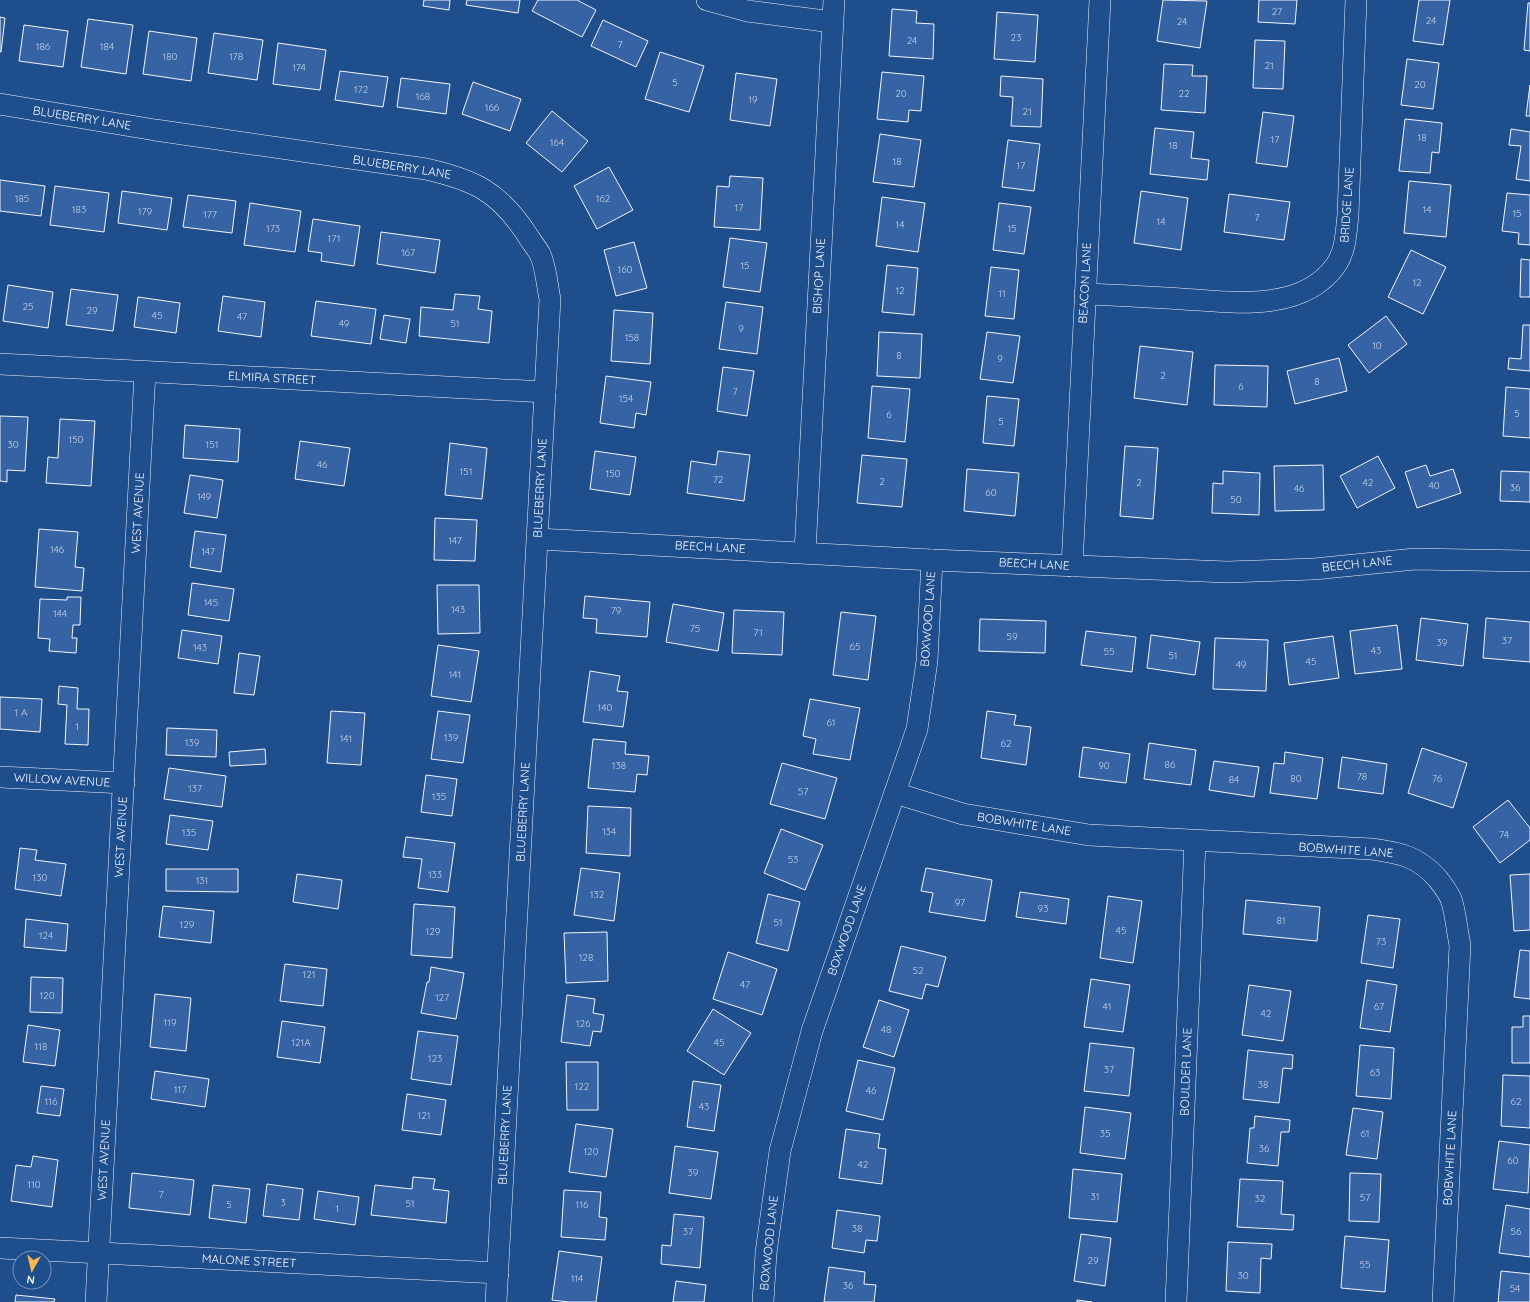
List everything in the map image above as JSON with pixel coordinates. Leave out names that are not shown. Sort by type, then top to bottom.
[{"type":"street","points":[[707,0],[747,11],[832,22]]},
{"type":"street","name":"BISHOP LANE","points":[[805,552],[834,0]]},
{"type":"street","name":"BEACON LANE","points":[[1072,566],[1100,0]]},
{"type":"street","name":"BRIDGE LANE","points":[[1085,294],[1255,303],[1291,296],[1313,287],[1335,265],[1343,249],[1348,215],[1356,0]]},
{"type":"street","name":"BLUEBERRY LANE","points":[[0,104],[155,130],[426,169],[457,176],[476,184],[494,195],[513,214],[540,255],[550,299],[496,1302]]},
{"type":"street","name":"ELMIRA STREET","points":[[0,364],[545,392]]},
{"type":"street","name":"WEST AVENUE","points":[[96,1302],[145,372]]},
{"type":"street","name":"BEECH LANE","points":[[538,539],[805,552],[932,560],[1227,572],[1314,569],[1415,559],[1530,560]]},
{"type":"street","name":"BOXWOOD LANE","points":[[763,1302],[766,1253],[780,1152],[812,1031],[917,729],[927,661],[932,560]]},
{"type":"street","name":"WILLOW AVENUE","points":[[0,777],[124,783]]},
{"type":"street","name":"BOBWHITE LANE","points":[[895,793],[963,814],[1089,835],[1372,850],[1398,853],[1419,862],[1430,870],[1444,886],[1452,902],[1460,945],[1443,1302]]},
{"type":"street","name":"BOULDER LANE","points":[[1176,1302],[1196,841]]},
{"type":"street","name":"MALONE STREET","points":[[0,1248],[498,1273]]},
{"type":"building","points":[[424,0],[450,0],[449,10],[423,6]]},
{"type":"building","points":[[467,0],[520,0],[518,13],[466,5]]},
{"type":"building","points":[[538,0],[577,0],[596,10],[582,37],[532,11]]},
{"type":"building","points":[[1163,0],[1207,1],[1200,48],[1157,41]]},
{"type":"building","points":[[1259,0],[1297,0],[1295,24],[1258,22]]},
{"type":"building","points":[[1419,0],[1450,0],[1443,45],[1413,41]]},
{"type":"building","points":[[1528,3],[1530,3],[1530,51],[1524,50]]},
{"type":"building","points":[[892,9],[917,11],[916,23],[934,24],[933,59],[889,56]]},
{"type":"building","points":[[997,12],[1038,15],[1035,62],[994,59]]},
{"type":"building","points":[[0,17],[5,18],[1,52],[0,52]]},
{"type":"building","points":[[88,19],[133,25],[126,74],[81,67]]},
{"type":"building","points":[[603,20],[648,41],[636,67],[591,46]]},
{"type":"building","points":[[24,25],[68,31],[63,67],[19,61]]},
{"type":"building","points":[[149,31],[197,38],[191,81],[143,74]]},
{"type":"building","points":[[214,33],[263,40],[257,80],[208,73]]},
{"type":"building","points":[[1255,40],[1285,41],[1283,89],[1253,88]]},
{"type":"building","points":[[278,43],[326,50],[320,90],[273,84]]},
{"type":"building","points":[[660,52],[704,66],[689,112],[645,99]]},
{"type":"building","points":[[1407,59],[1439,63],[1433,109],[1401,105]]},
{"type":"building","points":[[1164,64],[1193,65],[1192,76],[1207,76],[1205,113],[1161,110]]},
{"type":"building","points":[[340,71],[388,77],[383,107],[335,100]]},
{"type":"building","points":[[882,72],[924,76],[921,111],[909,110],[908,122],[877,119]]},
{"type":"building","points":[[736,73],[777,79],[770,126],[730,120]]},
{"type":"building","points":[[1001,76],[1043,79],[1041,127],[1011,126],[1013,97],[1000,96]]},
{"type":"building","points":[[401,78],[450,84],[446,114],[397,107]]},
{"type":"building","points":[[473,82],[521,99],[510,131],[462,114]]},
{"type":"building","points":[[1530,85],[1530,116],[1526,116]]},
{"type":"building","points":[[552,111],[588,141],[562,172],[526,143]]},
{"type":"building","points":[[1263,112],[1294,116],[1287,167],[1256,163]]},
{"type":"building","points":[[1405,119],[1442,123],[1439,153],[1432,152],[1430,173],[1399,171]]},
{"type":"building","points":[[1155,128],[1194,132],[1191,158],[1209,160],[1207,180],[1150,174]]},
{"type":"building","points":[[1511,129],[1530,132],[1530,181],[1516,179],[1521,146],[1509,145]]},
{"type":"building","points":[[880,134],[921,140],[914,187],[873,182]]},
{"type":"building","points":[[1008,140],[1040,144],[1034,191],[1002,187]]},
{"type":"building","points":[[609,167],[633,210],[597,229],[574,186]]},
{"type":"building","points":[[730,176],[763,178],[760,230],[714,227],[717,186],[729,187]]},
{"type":"building","points":[[0,180],[45,186],[41,216],[0,211]]},
{"type":"building","points":[[1409,181],[1451,185],[1446,237],[1404,233]]},
{"type":"building","points":[[55,186],[109,193],[104,232],[50,225]]},
{"type":"building","points":[[122,191],[172,198],[167,230],[118,223]]},
{"type":"building","points":[[1141,191],[1188,198],[1181,250],[1134,243]]},
{"type":"building","points":[[1507,193],[1530,195],[1530,245],[1518,244],[1519,233],[1502,231]]},
{"type":"building","points":[[1229,194],[1290,202],[1284,240],[1224,232]]},
{"type":"building","points":[[188,195],[236,201],[232,233],[183,227]]},
{"type":"building","points":[[882,197],[925,203],[918,252],[876,246]]},
{"type":"building","points":[[250,203],[301,211],[295,252],[244,245]]},
{"type":"building","points":[[999,203],[1031,207],[1024,254],[993,250]]},
{"type":"building","points":[[313,219],[360,226],[354,266],[321,261],[322,253],[308,251]]},
{"type":"building","points":[[381,232],[440,240],[435,273],[377,264]]},
{"type":"building","points":[[730,238],[767,243],[760,292],[723,287]]},
{"type":"building","points":[[634,242],[647,288],[616,296],[604,250]]},
{"type":"building","points":[[1411,250],[1446,267],[1423,314],[1388,297]]},
{"type":"building","points":[[1521,259],[1530,260],[1530,297],[1520,297]]},
{"type":"building","points":[[887,265],[918,268],[914,315],[882,312]]},
{"type":"building","points":[[991,267],[1019,270],[1014,319],[985,316]]},
{"type":"building","points":[[8,285],[53,292],[48,328],[3,321]]},
{"type":"building","points":[[71,289],[118,295],[113,331],[66,325]]},
{"type":"building","points":[[455,294],[480,296],[478,309],[492,311],[489,343],[419,336],[421,307],[453,310]]},
{"type":"building","points":[[223,296],[265,302],[261,337],[218,331]]},
{"type":"building","points":[[138,297],[180,303],[176,333],[134,327]]},
{"type":"building","points":[[316,301],[376,309],[371,344],[311,336]]},
{"type":"building","points":[[726,302],[763,307],[757,354],[719,349]]},
{"type":"building","points":[[614,310],[653,313],[650,364],[611,361]]},
{"type":"building","points":[[384,315],[410,319],[406,343],[380,339]]},
{"type":"building","points":[[1386,316],[1407,344],[1369,373],[1348,345]]},
{"type":"building","points":[[1523,325],[1530,325],[1530,371],[1508,369],[1509,358],[1521,359]]},
{"type":"building","points":[[879,332],[922,334],[920,378],[877,376]]},
{"type":"building","points":[[987,332],[1020,336],[1013,383],[980,379]]},
{"type":"building","points":[[1140,346],[1193,352],[1187,405],[1134,398]]},
{"type":"building","points":[[1339,358],[1347,391],[1295,404],[1287,371]]},
{"type":"building","points":[[1215,365],[1268,366],[1267,407],[1214,405]]},
{"type":"building","points":[[723,367],[754,371],[747,416],[717,411]]},
{"type":"building","points":[[606,376],[651,382],[646,415],[636,413],[634,428],[600,423]]},
{"type":"building","points":[[872,386],[910,389],[905,442],[868,438]]},
{"type":"building","points":[[1506,387],[1530,389],[1530,438],[1503,436]]},
{"type":"building","points":[[987,396],[1019,399],[1014,446],[983,443]]},
{"type":"building","points":[[0,416],[28,417],[25,471],[7,470],[7,482],[0,481]]},
{"type":"building","points":[[60,419],[95,421],[91,486],[46,483],[48,457],[58,458]]},
{"type":"building","points":[[185,425],[240,429],[238,462],[183,458]]},
{"type":"building","points":[[300,441],[350,448],[344,486],[295,479]]},
{"type":"building","points":[[450,443],[487,448],[482,499],[445,495]]},
{"type":"building","points":[[1125,446],[1158,448],[1153,519],[1120,516]]},
{"type":"building","points":[[595,451],[636,457],[630,495],[590,489]]},
{"type":"building","points":[[718,451],[750,455],[744,501],[687,493],[691,461],[716,465]]},
{"type":"building","points":[[862,455],[907,459],[902,507],[857,503]]},
{"type":"building","points":[[1378,456],[1395,488],[1357,508],[1340,476]]},
{"type":"building","points":[[1323,465],[1324,510],[1275,511],[1274,466]]},
{"type":"building","points":[[1426,465],[1430,476],[1453,469],[1461,493],[1417,508],[1405,472]]},
{"type":"building","points":[[967,469],[1019,473],[1015,516],[964,511]]},
{"type":"building","points":[[1223,471],[1260,473],[1259,515],[1212,513],[1213,483],[1223,484]]},
{"type":"building","points":[[1501,471],[1530,472],[1530,502],[1500,501]]},
{"type":"building","points":[[190,475],[223,480],[217,518],[184,513]]},
{"type":"building","points":[[435,518],[477,520],[475,561],[434,560]]},
{"type":"building","points":[[39,529],[78,532],[75,567],[84,568],[82,591],[35,587]]},
{"type":"building","points":[[195,531],[226,535],[221,572],[190,567]]},
{"type":"building","points":[[192,583],[234,589],[229,621],[188,615]]},
{"type":"building","points":[[437,585],[479,585],[480,633],[438,634]]},
{"type":"building","points":[[585,596],[650,602],[647,637],[596,633],[597,619],[583,618]]},
{"type":"building","points":[[67,597],[81,597],[80,625],[73,625],[72,638],[77,638],[76,653],[49,651],[50,639],[38,638],[40,599],[67,600]]},
{"type":"building","points":[[673,604],[724,613],[718,651],[666,642]]},
{"type":"building","points":[[734,610],[784,612],[782,655],[732,653]]},
{"type":"building","points":[[841,612],[876,616],[868,680],[833,675]]},
{"type":"building","points":[[1421,618],[1468,624],[1463,666],[1416,660]]},
{"type":"building","points":[[1486,618],[1530,622],[1530,662],[1483,658]]},
{"type":"building","points":[[980,619],[1046,621],[1045,653],[979,651]]},
{"type":"building","points":[[1397,625],[1402,669],[1355,674],[1350,631]]},
{"type":"building","points":[[182,630],[222,636],[218,664],[178,658]]},
{"type":"building","points":[[1086,631],[1136,637],[1132,672],[1081,665]]},
{"type":"building","points":[[1151,635],[1200,642],[1195,675],[1147,668]]},
{"type":"building","points":[[1333,636],[1339,678],[1289,685],[1284,643]]},
{"type":"building","points":[[1215,638],[1268,640],[1266,691],[1213,689]]},
{"type":"building","points":[[438,645],[479,651],[471,702],[431,696]]},
{"type":"building","points":[[239,653],[260,656],[254,695],[234,693]]},
{"type":"building","points":[[590,671],[620,676],[617,691],[628,692],[623,727],[583,722]]},
{"type":"building","points":[[59,686],[78,688],[77,709],[89,709],[88,745],[65,744],[67,705],[58,704]]},
{"type":"building","points":[[0,697],[42,699],[40,732],[0,729]]},
{"type":"building","points":[[810,699],[860,708],[850,760],[813,754],[816,739],[803,736]]},
{"type":"building","points":[[331,711],[365,713],[361,765],[327,763]]},
{"type":"building","points":[[438,711],[470,715],[463,763],[431,759]]},
{"type":"building","points":[[987,711],[1016,715],[1014,725],[1031,727],[1026,765],[981,758]]},
{"type":"building","points":[[167,728],[217,730],[216,757],[166,755]]},
{"type":"building","points":[[593,739],[626,742],[625,754],[649,756],[647,775],[637,774],[635,792],[588,788]]},
{"type":"building","points":[[1149,743],[1196,750],[1191,785],[1144,779]]},
{"type":"building","points":[[1083,747],[1130,754],[1126,783],[1079,777]]},
{"type":"building","points":[[1422,748],[1467,763],[1453,808],[1408,793]]},
{"type":"building","points":[[265,749],[266,764],[230,766],[229,752]]},
{"type":"building","points":[[1285,752],[1323,758],[1317,799],[1270,793],[1274,763],[1284,764]]},
{"type":"building","points":[[1342,757],[1387,764],[1383,794],[1338,788]]},
{"type":"building","points":[[1214,761],[1259,767],[1254,797],[1209,790]]},
{"type":"building","points":[[782,763],[837,778],[825,819],[770,804]]},
{"type":"building","points":[[169,768],[226,776],[222,807],[164,799]]},
{"type":"building","points":[[426,775],[457,779],[452,816],[421,812]]},
{"type":"building","points":[[1508,800],[1530,828],[1530,840],[1500,863],[1473,827]]},
{"type":"building","points":[[588,806],[631,808],[630,856],[586,853]]},
{"type":"building","points":[[170,815],[213,821],[208,850],[166,844]]},
{"type":"building","points":[[781,829],[823,845],[805,890],[764,873]]},
{"type":"building","points":[[406,837],[455,843],[448,892],[418,888],[422,859],[403,857]]},
{"type":"building","points":[[20,848],[37,850],[35,860],[66,864],[61,896],[15,889]]},
{"type":"building","points":[[581,868],[620,873],[614,921],[574,915]]},
{"type":"building","points":[[926,868],[992,880],[985,921],[929,912],[933,893],[921,891]]},
{"type":"building","points":[[166,869],[238,869],[238,892],[166,891]]},
{"type":"building","points":[[297,874],[342,880],[338,909],[293,902]]},
{"type":"building","points":[[1530,874],[1530,930],[1514,931],[1510,875]]},
{"type":"building","points":[[1020,892],[1069,899],[1066,924],[1016,917]]},
{"type":"building","points":[[768,894],[800,902],[788,951],[756,943]]},
{"type":"building","points":[[1108,896],[1142,901],[1133,963],[1100,958]]},
{"type":"building","points":[[1246,900],[1320,907],[1317,941],[1243,934]]},
{"type":"building","points":[[414,904],[455,907],[452,958],[411,955]]},
{"type":"building","points":[[163,906],[214,911],[211,943],[159,937]]},
{"type":"building","points":[[1368,915],[1400,919],[1393,968],[1361,963]]},
{"type":"building","points":[[26,919],[68,924],[66,951],[24,947]]},
{"type":"building","points":[[607,932],[608,981],[566,983],[564,933]]},
{"type":"building","points":[[901,946],[946,957],[938,987],[926,984],[922,999],[889,991]]},
{"type":"building","points":[[1520,950],[1530,951],[1530,999],[1514,997]]},
{"type":"building","points":[[728,952],[777,969],[762,1015],[713,999]]},
{"type":"building","points":[[285,964],[327,969],[323,1006],[280,1001]]},
{"type":"building","points":[[431,967],[464,973],[456,1019],[421,1013],[427,982],[429,982]]},
{"type":"building","points":[[31,977],[63,978],[62,1013],[30,1012]]},
{"type":"building","points":[[1091,979],[1130,985],[1123,1032],[1084,1027]]},
{"type":"building","points":[[1367,980],[1397,985],[1390,1032],[1360,1028]]},
{"type":"building","points":[[1249,985],[1291,991],[1283,1041],[1242,1035]]},
{"type":"building","points":[[155,994],[191,998],[186,1051],[150,1047]]},
{"type":"building","points":[[567,995],[595,999],[593,1013],[604,1015],[601,1032],[593,1031],[590,1046],[561,1042]]},
{"type":"building","points":[[879,1000],[909,1010],[894,1057],[863,1047]]},
{"type":"building","points":[[713,1009],[751,1033],[724,1075],[687,1051]]},
{"type":"building","points":[[1523,1016],[1530,1016],[1530,1063],[1512,1063],[1512,1027],[1523,1027]]},
{"type":"building","points":[[282,1021],[325,1027],[320,1063],[277,1057]]},
{"type":"building","points":[[28,1025],[60,1030],[55,1066],[23,1062]]},
{"type":"building","points":[[418,1031],[458,1036],[451,1085],[411,1079]]},
{"type":"building","points":[[1090,1043],[1134,1048],[1129,1096],[1084,1091]]},
{"type":"building","points":[[1360,1045],[1394,1048],[1391,1099],[1356,1096]]},
{"type":"building","points":[[1248,1050],[1293,1055],[1292,1069],[1283,1068],[1279,1103],[1243,1099]]},
{"type":"building","points":[[858,1060],[895,1068],[883,1120],[846,1111]]},
{"type":"building","points":[[566,1062],[598,1062],[598,1110],[567,1110]]},
{"type":"building","points":[[155,1071],[209,1079],[205,1107],[151,1099]]},
{"type":"building","points":[[1503,1075],[1530,1076],[1530,1128],[1501,1126]]},
{"type":"building","points":[[693,1081],[721,1085],[714,1131],[687,1127]]},
{"type":"building","points":[[41,1086],[64,1089],[60,1116],[37,1113]]},
{"type":"building","points":[[407,1094],[446,1100],[441,1135],[402,1130]]},
{"type":"building","points":[[1085,1107],[1131,1113],[1125,1159],[1080,1153]]},
{"type":"building","points":[[1353,1108],[1383,1112],[1377,1159],[1346,1155]]},
{"type":"building","points":[[1255,1116],[1290,1120],[1289,1132],[1281,1132],[1278,1166],[1247,1163],[1250,1128],[1254,1128]]},
{"type":"building","points":[[576,1124],[613,1129],[606,1177],[569,1172]]},
{"type":"building","points":[[846,1129],[880,1134],[878,1148],[886,1149],[882,1184],[839,1178]]},
{"type":"building","points":[[1499,1141],[1530,1145],[1528,1193],[1493,1189]]},
{"type":"building","points":[[675,1146],[718,1152],[711,1199],[669,1193]]},
{"type":"building","points":[[33,1156],[58,1160],[52,1207],[11,1201],[16,1165],[31,1167]]},
{"type":"building","points":[[1073,1169],[1122,1174],[1117,1222],[1069,1218]]},
{"type":"building","points":[[132,1173],[194,1180],[190,1215],[129,1208]]},
{"type":"building","points":[[1350,1173],[1381,1174],[1379,1222],[1349,1221]]},
{"type":"building","points":[[413,1177],[435,1179],[433,1189],[449,1191],[446,1223],[371,1215],[375,1185],[412,1189]]},
{"type":"building","points":[[1240,1179],[1283,1181],[1281,1214],[1294,1215],[1293,1230],[1237,1227]]},
{"type":"building","points":[[267,1184],[303,1189],[299,1220],[263,1216]]},
{"type":"building","points":[[213,1185],[250,1189],[246,1223],[209,1218]]},
{"type":"building","points":[[564,1190],[601,1192],[599,1217],[607,1218],[605,1240],[561,1237]]},
{"type":"building","points":[[318,1191],[359,1197],[355,1225],[314,1219]]},
{"type":"building","points":[[1506,1205],[1530,1209],[1530,1257],[1499,1253]]},
{"type":"building","points":[[837,1210],[880,1216],[877,1241],[866,1240],[864,1253],[832,1248]]},
{"type":"building","points":[[674,1214],[704,1217],[700,1268],[661,1264],[662,1245],[671,1246]]},
{"type":"building","points":[[1081,1234],[1111,1238],[1105,1286],[1074,1281]]},
{"type":"building","points":[[1345,1236],[1389,1240],[1385,1292],[1341,1288]]},
{"type":"building","points":[[1228,1242],[1272,1244],[1271,1259],[1261,1258],[1260,1293],[1226,1291]]},
{"type":"building","points":[[559,1251],[602,1257],[596,1302],[569,1302],[552,1300]]},
{"type":"building","points":[[829,1267],[865,1272],[864,1284],[876,1285],[874,1302],[824,1302]]},
{"type":"building","points":[[1501,1271],[1530,1274],[1530,1302],[1498,1302]]},
{"type":"building","points":[[676,1281],[706,1285],[704,1302],[673,1302]]},
{"type":"building","points":[[16,1295],[55,1299],[54,1302],[15,1302]]},
{"type":"building","points":[[1077,1300],[1092,1302],[1077,1302]]}]
